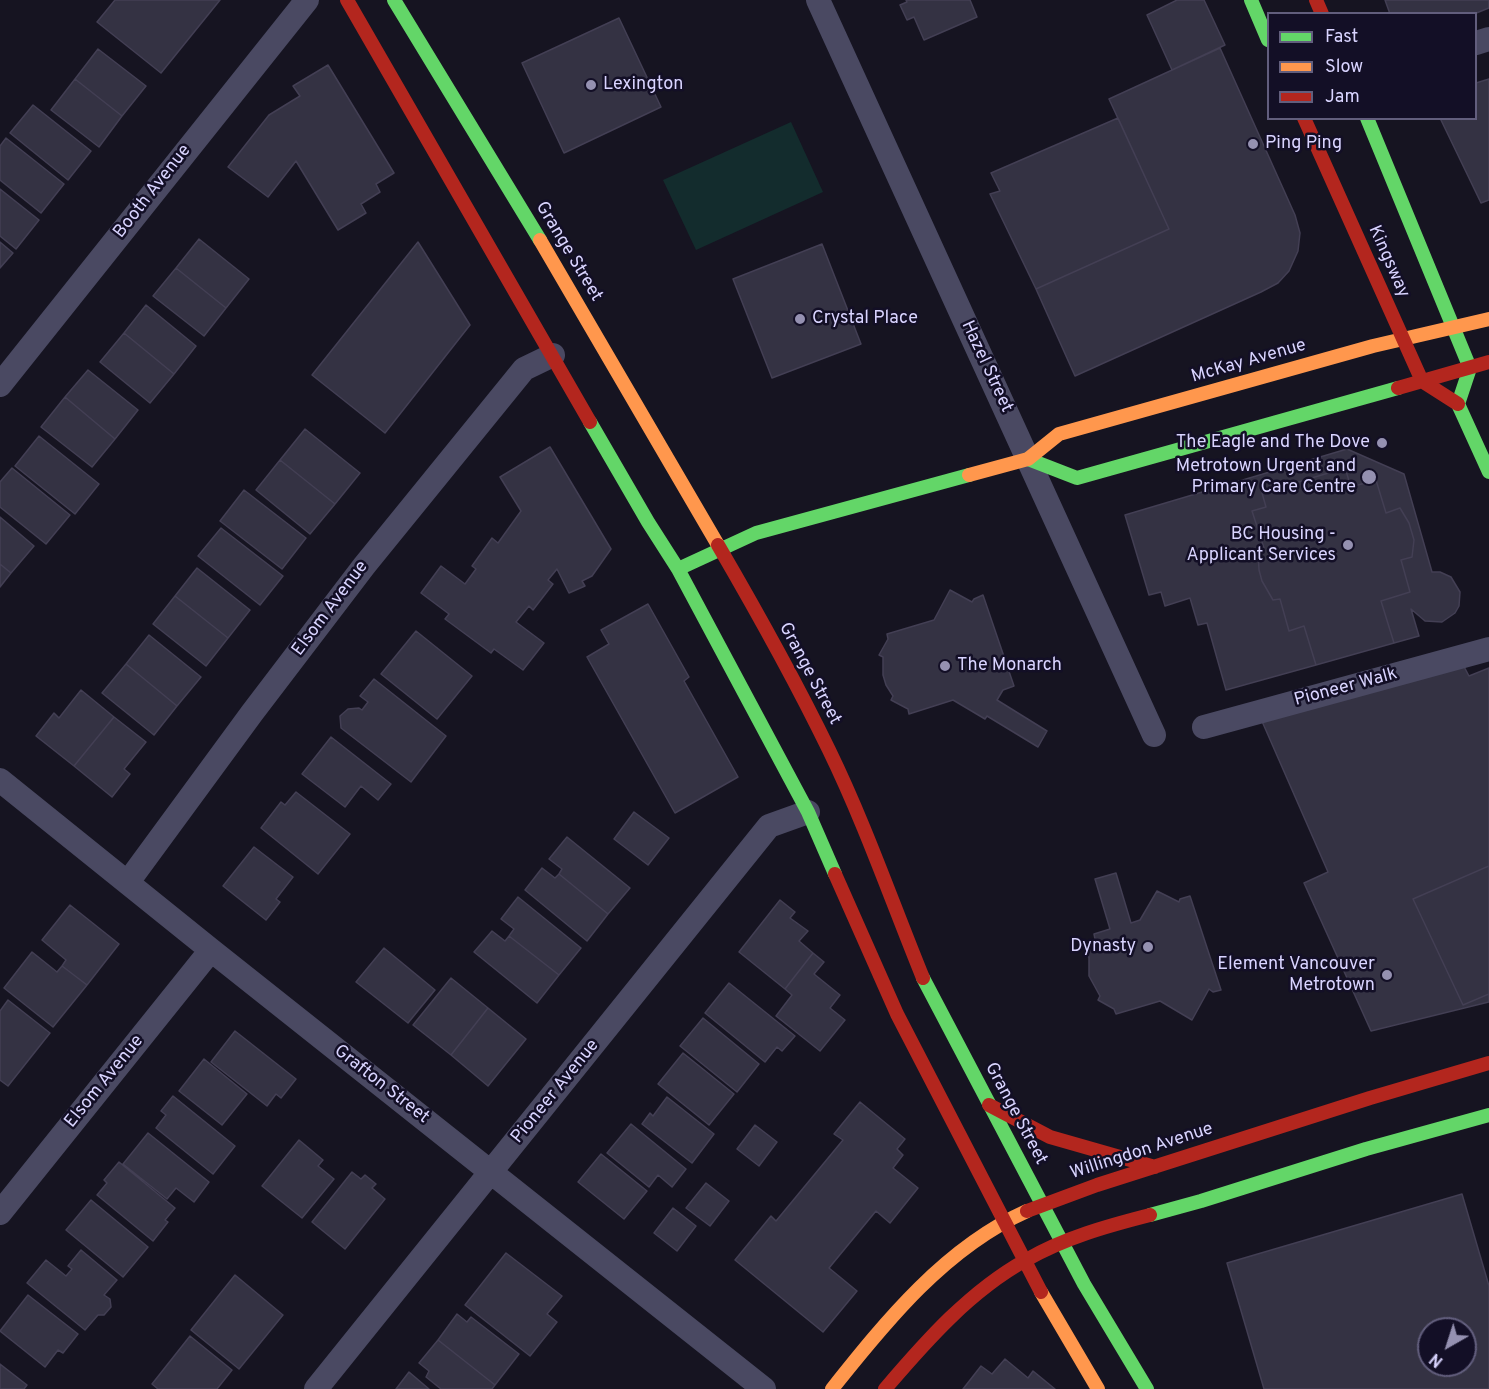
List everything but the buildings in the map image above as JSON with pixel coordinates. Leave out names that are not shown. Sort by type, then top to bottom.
[{"type":"main road","points":[[347,0],[648,522],[678,569],[808,812],[897,1014],[1044,1297],[1098,1389]]},
{"type":"main road","name":"Grange Street","points":[[394,0],[576,300],[721,548],[829,750],[862,825],[922,977],[1084,1284],[1147,1389]]},
{"type":"main road","points":[[1251,0],[1267,36]]},
{"type":"main road","name":"Kingsway","points":[[1305,120],[1422,381]]},
{"type":"main road","name":"Kingsway","points":[[1368,120],[1470,368]]},
{"type":"main road","name":"McKay Avenue","points":[[678,569],[756,533],[1028,459],[1059,434],[1373,346],[1489,319]]},
{"type":"main road","points":[[1028,459],[1077,478],[1489,362]]},
{"type":"main road","points":[[1458,404],[1470,368]]},
{"type":"main road","points":[[1422,381],[1458,404],[1489,472]]},
{"type":"main road","name":"Willingdon Avenue","points":[[832,1389],[872,1338],[941,1267],[978,1238],[1041,1203],[1382,1093],[1489,1063]]},
{"type":"main road","points":[[989,1105],[1050,1137],[1155,1167]]},
{"type":"main road","points":[[885,1389],[941,1326],[989,1286],[1025,1260],[1062,1242],[1367,1149],[1489,1115]]},
{"type":"street","name":"Booth Avenue","points":[[0,385],[307,0]]},
{"type":"street","name":"Hazel Street","points":[[818,0],[1154,735]]},
{"type":"street","name":"Elsom Avenue","points":[[128,882],[364,566],[524,369],[553,355]]},
{"type":"street","name":"Pioneer Walk","points":[[1204,727],[1489,649]]},
{"type":"street","name":"Grafton Street","points":[[0,780],[764,1389]]},
{"type":"street","name":"Pioneer Avenue","points":[[316,1389],[769,826],[808,812]]},
{"type":"street","name":"Elsom Avenue","points":[[0,1213],[211,950]]},
{"type":"green space","points":[[791,122],[823,192],[696,250],[663,180]]},
{"type":"traffic: fast","points":[[394,0],[540,240]]},
{"type":"traffic: fast","points":[[1251,0],[1267,38]]},
{"type":"traffic: fast","points":[[1368,120],[1470,368],[1458,404],[1489,472]]},
{"type":"traffic: fast","points":[[1028,459],[1077,478],[1398,388]]},
{"type":"traffic: fast","points":[[590,422],[678,569],[808,812],[835,874]]},
{"type":"traffic: fast","points":[[678,569],[756,533],[969,475]]},
{"type":"traffic: fast","points":[[923,978],[1084,1284],[1147,1389]]},
{"type":"traffic: fast","points":[[1150,1215],[1366,1149],[1489,1115]]},
{"type":"traffic: slow","points":[[540,240],[718,545]]},
{"type":"traffic: slow","points":[[969,475],[1028,459],[1059,434],[1373,346],[1489,319]]},
{"type":"traffic: slow","points":[[832,1389],[896,1312],[944,1265],[970,1244],[1027,1211]]},
{"type":"traffic: slow","points":[[1041,1292],[1098,1389]]},
{"type":"traffic: jam","points":[[347,0],[590,422]]},
{"type":"traffic: jam","points":[[1316,0],[1321,12]]},
{"type":"traffic: jam","points":[[1305,120],[1422,381],[1458,404]]},
{"type":"traffic: jam","points":[[1398,388],[1489,362]]},
{"type":"traffic: jam","points":[[718,545],[775,646],[829,750],[866,835],[923,978]]},
{"type":"traffic: jam","points":[[835,874],[897,1014],[1041,1292]]},
{"type":"traffic: jam","points":[[1027,1211],[1097,1185],[1370,1098],[1489,1063]]},
{"type":"traffic: jam","points":[[989,1105],[1050,1137],[1155,1167]]},
{"type":"traffic: jam","points":[[885,1389],[950,1318],[986,1286],[1006,1272],[1040,1252],[1071,1239],[1150,1215]]},
{"type":"place","name":"Lexington","points":[[591,85]]},
{"type":"place","name":"Ping Ping","points":[[1253,144]]},
{"type":"place","name":"Crystal Place","points":[[800,319]]},
{"type":"place","name":"The Eagle and The Dove","points":[[1382,443]]},
{"type":"place","name":"Metrotown Urgent and Primary Care Centre","points":[[1369,477]]},
{"type":"place","name":"BC Housing - Applicant Services","points":[[1348,545]]},
{"type":"place","name":"The Monarch","points":[[945,666]]},
{"type":"place","name":"Dynasty","points":[[1148,947]]},
{"type":"place","name":"Element Vancouver Metrotown","points":[[1387,975]]}]
